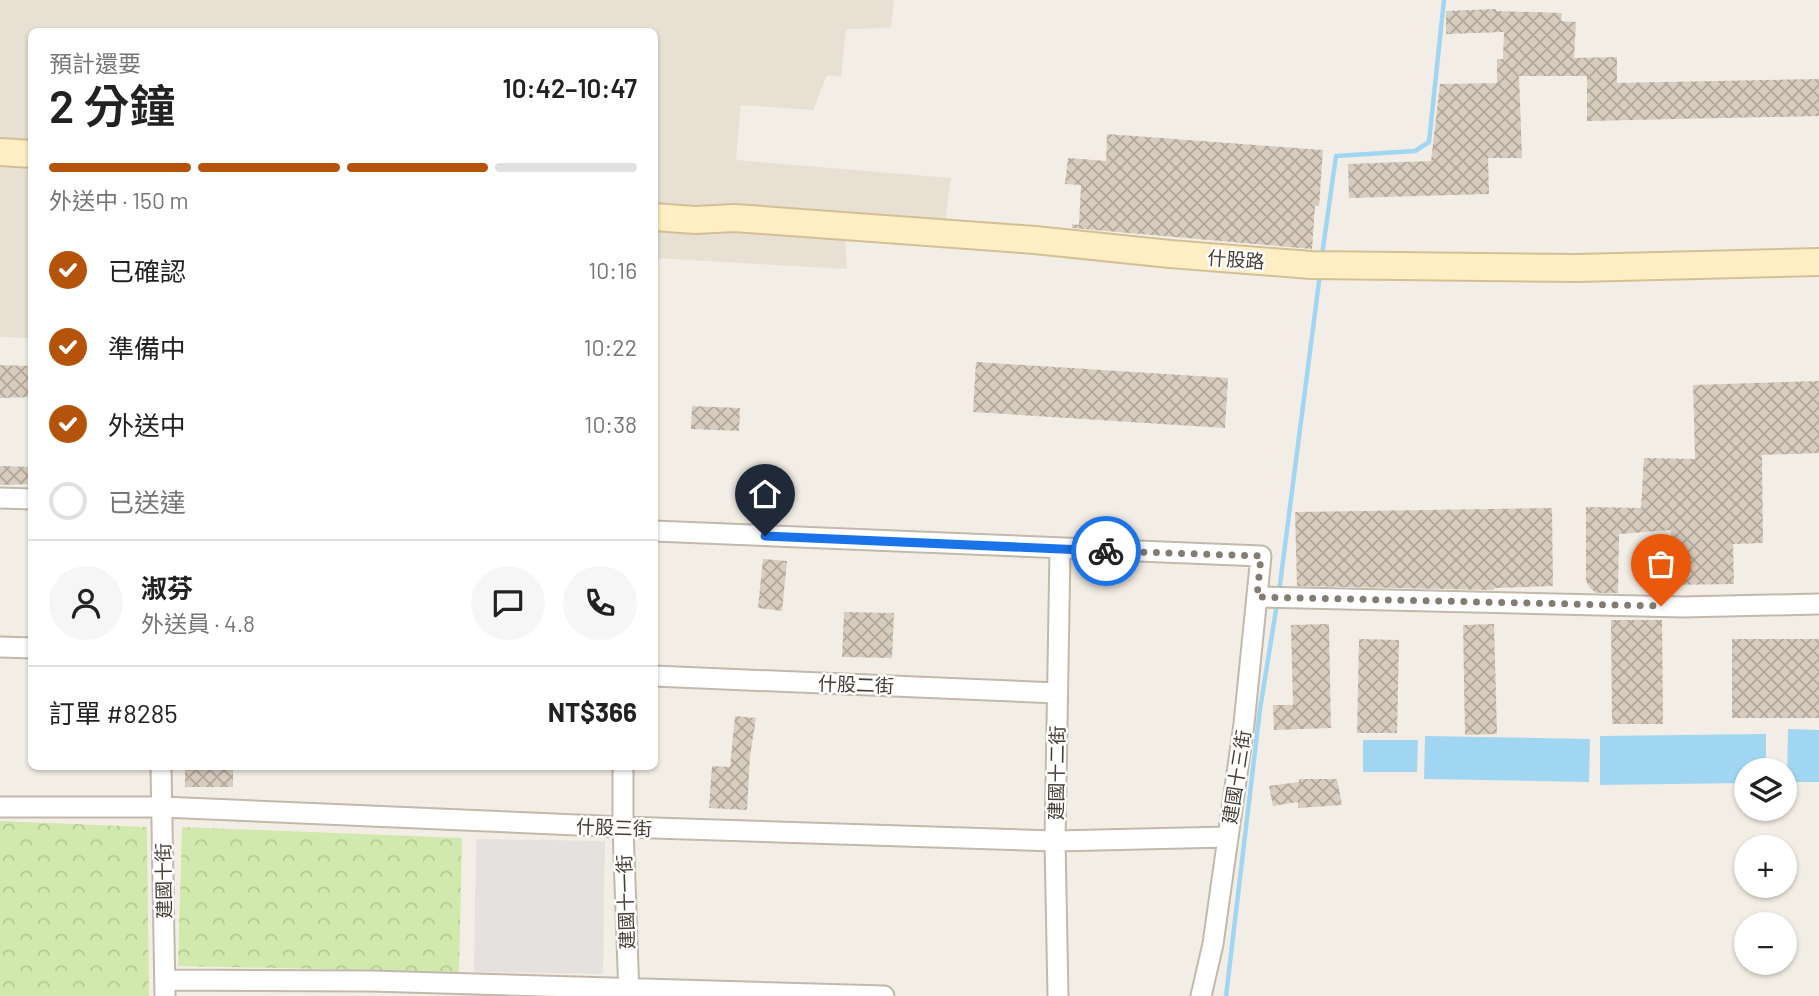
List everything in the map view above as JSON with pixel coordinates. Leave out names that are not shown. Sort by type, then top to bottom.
[{"type":"street","points":[[0,152],[28,154]]},
{"type":"street","name":"什股路","points":[[658,217],[695,220],[735,218],[1311,265],[1577,268],[1819,262]]},
{"type":"street","points":[[0,498],[28,499]]},
{"type":"street","points":[[658,531],[1060,550]]},
{"type":"street","name":"建國十三街","points":[[1060,550],[1261,556],[1244,724],[1213,944],[1201,996]]},
{"type":"street","name":"建國十二街","points":[[1058,996],[1055,841],[1060,550]]},
{"type":"street","points":[[1257,597],[1683,607],[1819,604]]},
{"type":"street","points":[[0,647],[28,648]]},
{"type":"street","name":"什股二街","points":[[658,676],[1057,693]]},
{"type":"street","name":"建國十街","points":[[161,770],[165,988]]},
{"type":"street","name":"建國十一街","points":[[623,770],[622,827],[629,993]]},
{"type":"street","name":"什股三街","points":[[0,807],[162,807],[622,827],[1055,841],[1227,837]]},
{"type":"street","points":[[165,988],[371,981],[629,993],[884,996]]},
{"type":"shaded area","points":[[0,0],[894,0],[891,28],[846,29],[841,77],[827,75],[813,110],[741,105],[736,160],[951,178],[942,244],[845,238],[847,269],[658,258],[658,28],[28,28],[28,338],[0,337]]},
{"type":"shaded area","points":[[476,839],[605,841],[603,974],[474,972]]},
{"type":"green space","points":[[0,821],[147,827],[149,996],[0,996]]},
{"type":"green space","points":[[182,827],[462,838],[459,972],[178,966]]},
{"type":"water","points":[[1788,729],[1819,730],[1819,782],[1797,782],[1797,758],[1787,758]]},
{"type":"water","points":[[1766,734],[1766,758],[1734,758],[1734,783],[1600,785],[1600,736]]},
{"type":"water","points":[[1425,736],[1590,739],[1589,782],[1424,779]]},
{"type":"water","points":[[1363,740],[1418,740],[1417,772],[1363,772]]},
{"type":"building","points":[[1496,9],[1562,13],[1561,21],[1576,22],[1574,58],[1617,57],[1617,83],[1819,79],[1819,116],[1587,121],[1587,76],[1519,76],[1522,158],[1488,158],[1489,194],[1349,198],[1348,164],[1431,161],[1440,84],[1497,83],[1497,59],[1503,59],[1504,32],[1446,34],[1446,11]]},
{"type":"building","points":[[1107,134],[1323,150],[1319,206],[1315,206],[1312,249],[1072,228],[1072,224],[1079,225],[1081,185],[1065,184],[1068,158],[1106,161]]},
{"type":"building","points":[[976,362],[1228,378],[1225,428],[973,412]]},
{"type":"building","points":[[0,365],[28,366],[28,397],[0,398]]},
{"type":"building","points":[[1819,381],[1819,453],[1762,455],[1763,543],[1733,544],[1734,584],[1671,585],[1671,530],[1619,534],[1618,593],[1596,593],[1590,588],[1586,581],[1586,507],[1641,508],[1644,458],[1695,459],[1693,385]]},
{"type":"building","points":[[692,406],[740,408],[739,431],[691,429]]},
{"type":"building","points":[[0,466],[28,467],[28,484],[0,485]]},
{"type":"building","points":[[1552,508],[1553,586],[1494,590],[1297,586],[1295,512]]},
{"type":"building","points":[[763,559],[787,561],[782,611],[758,608]]},
{"type":"building","points":[[844,612],[894,613],[892,658],[842,657]]},
{"type":"building","points":[[1611,620],[1662,620],[1663,724],[1612,724]]},
{"type":"building","points":[[1329,624],[1331,728],[1274,730],[1273,705],[1293,705],[1291,625]]},
{"type":"building","points":[[1494,624],[1497,734],[1465,735],[1463,625]]},
{"type":"building","points":[[1359,639],[1399,640],[1397,733],[1357,733]]},
{"type":"building","points":[[1732,639],[1819,639],[1819,718],[1732,718]]},
{"type":"building","points":[[735,716],[756,718],[750,756],[747,810],[709,808],[712,766],[730,767]]},
{"type":"building","points":[[185,770],[233,770],[233,787],[185,787]]},
{"type":"building","points":[[1299,779],[1337,779],[1342,805],[1298,808],[1298,802],[1273,806],[1269,786],[1299,782]]},
{"type":"waterway","points":[[1322,255],[1336,156],[1415,151],[1429,142],[1444,0]]},
{"type":"waterway","points":[[1279,592],[1320,274]]},
{"type":"waterway","points":[[1226,996],[1260,709],[1277,604]]},
{"type":"way so far","points":[[1106,551],[1261,556],[1257,597],[1661,606]]},
{"type":"route","points":[[765,536],[1106,551]]}]
